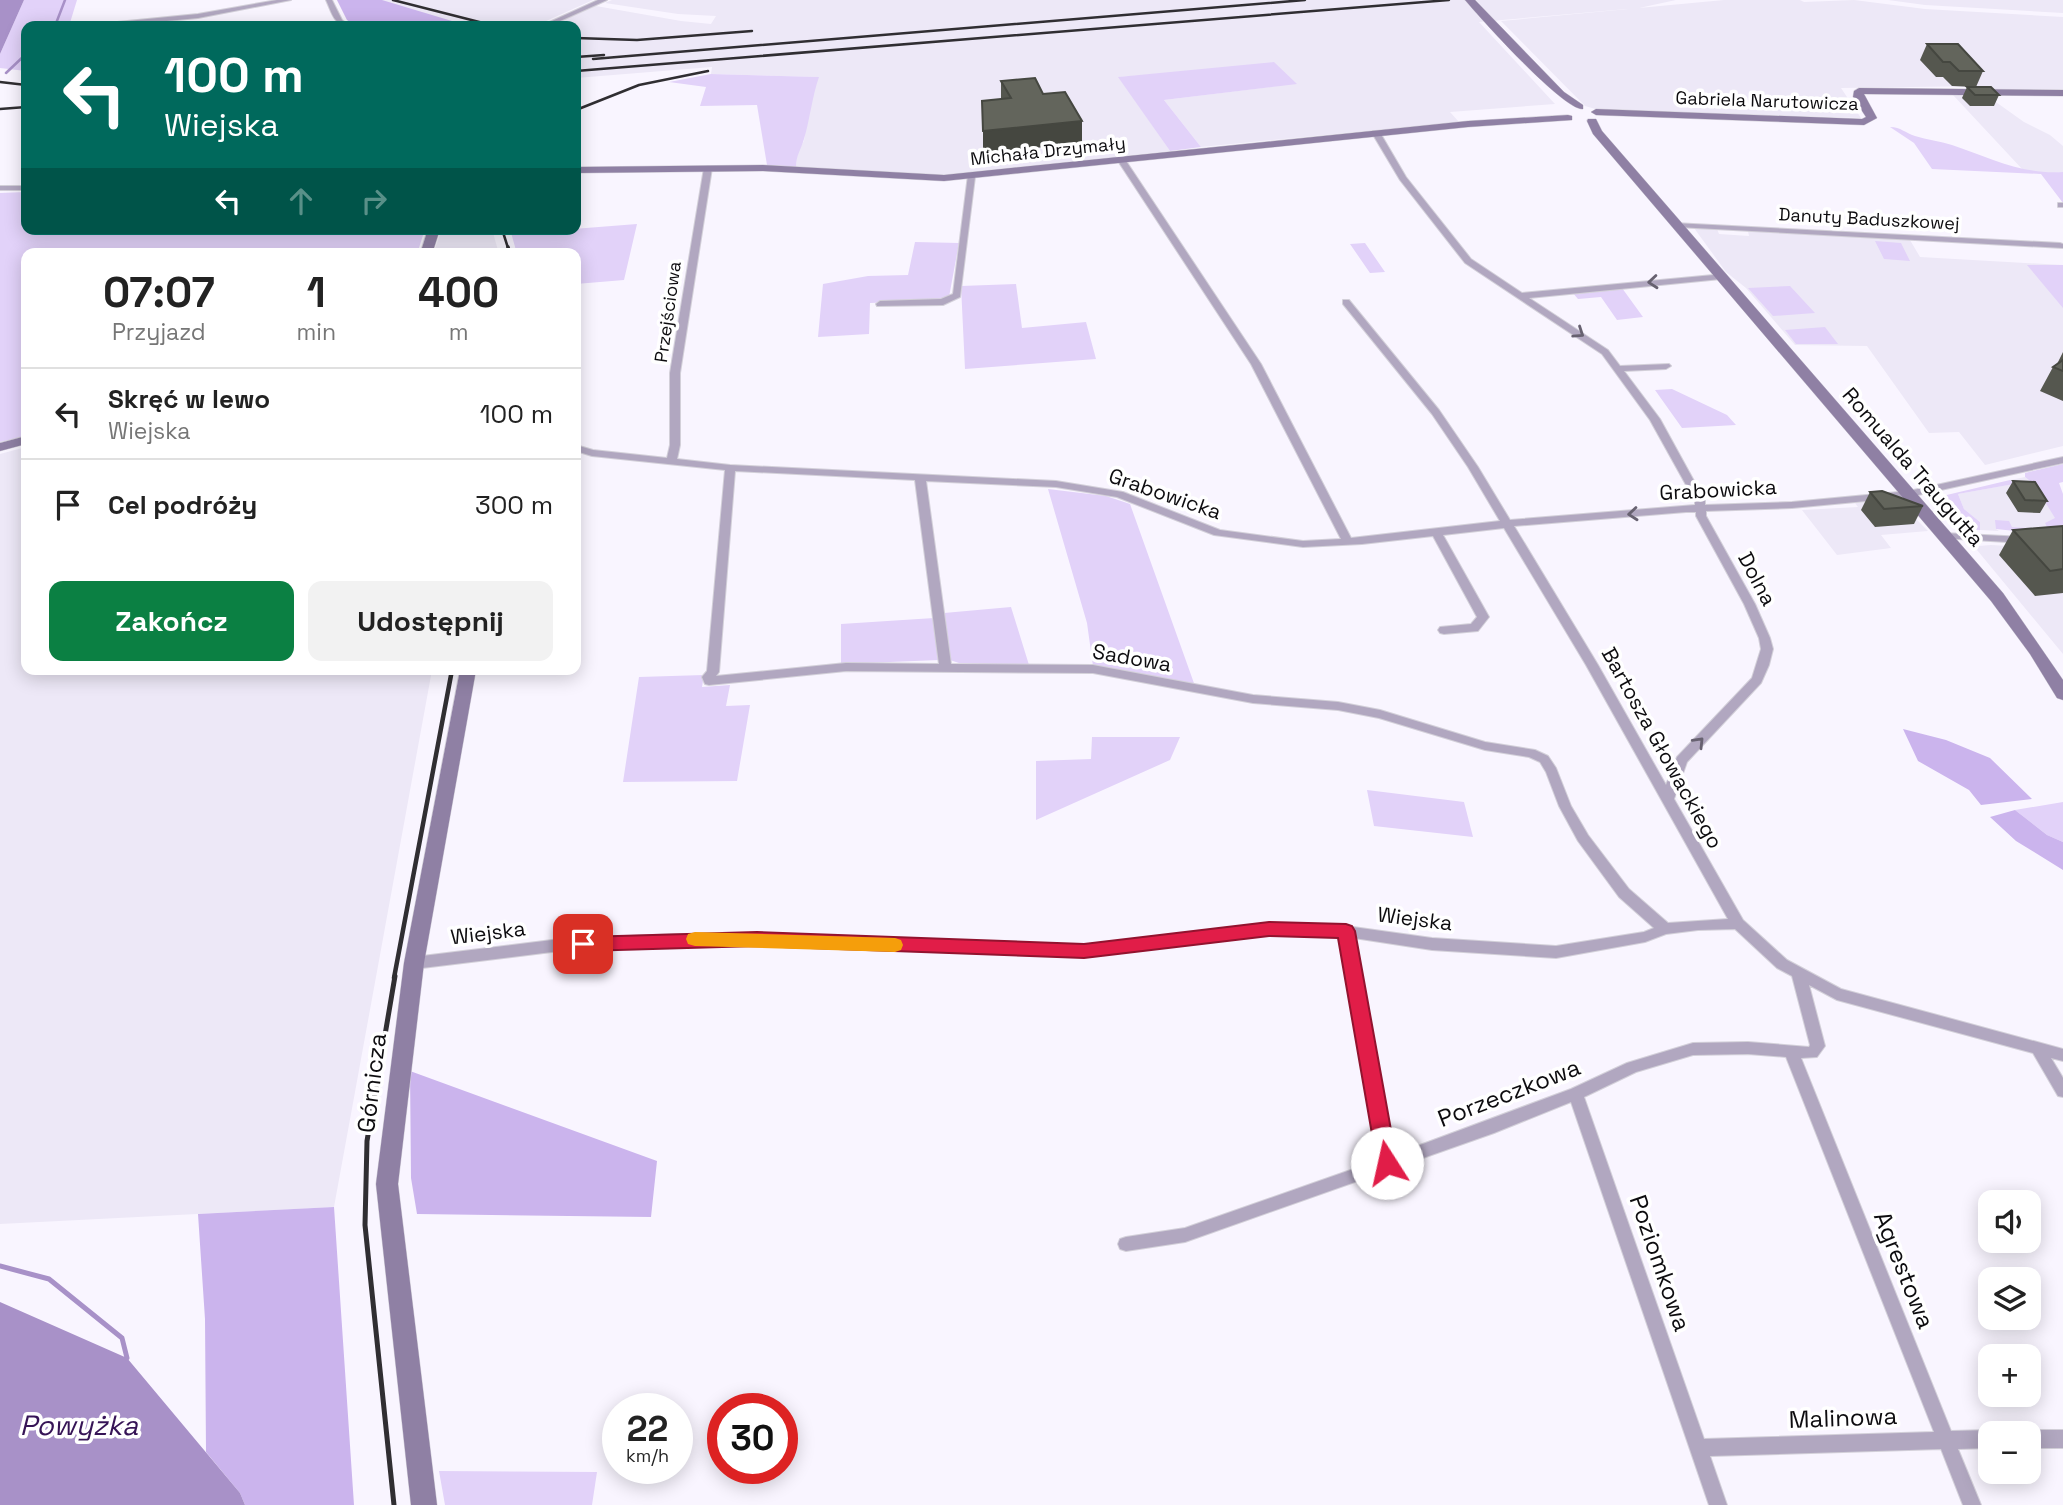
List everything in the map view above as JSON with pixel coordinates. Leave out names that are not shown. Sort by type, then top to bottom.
[{"type":"street","points":[[148,21],[198,16],[288,0]]},
{"type":"street","points":[[329,0],[339,21]]},
{"type":"street","points":[[556,21],[604,0]]},
{"type":"street","points":[[1470,0],[1560,94],[1570,111],[1593,120]]},
{"type":"street","name":"Gabriela Narutowicza","points":[[1593,120],[1635,114],[1864,122],[1872,118],[1857,97],[1859,91],[2063,93]]},
{"type":"street","points":[[1570,111],[1593,120]]},
{"type":"street","name":"Michała Drzymały","points":[[581,170],[763,168],[919,179],[971,177],[1521,120],[1570,111]]},
{"type":"street","name":"Romualda Traugutta","points":[[1593,120],[1677,225],[1997,597],[2036,650],[2063,694]]},
{"type":"street","name":"Dolna","points":[[1376,133],[1403,178],[1468,261],[1593,342],[1619,369],[1655,419],[1700,501],[1701,516],[1760,626],[1767,648],[1764,666],[1756,680],[1681,760],[1667,801]]},
{"type":"street","points":[[1122,161],[1256,364],[1348,542]]},
{"type":"street","name":"Przejściowa","points":[[671,462],[675,444],[675,373],[708,168]]},
{"type":"street","points":[[880,304],[943,302],[957,295],[971,177]]},
{"type":"street","points":[[0,188],[21,188]]},
{"type":"street","name":"Danuty Baduszkowej","points":[[1677,225],[2060,246]]},
{"type":"street","points":[[1521,296],[1721,276]]},
{"type":"street","name":"Bartosza Głowackiego","points":[[1346,302],[1436,412],[1508,525],[1592,665],[1738,925],[1782,964],[1838,994],[2063,1055]]},
{"type":"street","points":[[1619,369],[1665,366]]},
{"type":"street","points":[[0,447],[21,441]]},
{"type":"street","name":"Grabowicka","points":[[581,450],[730,468],[1056,484],[1119,494],[1218,533],[1303,544],[1701,509],[1793,505],[1909,494],[2063,460]]},
{"type":"street","name":"Sadowa","points":[[730,468],[713,672],[708,677],[709,681],[846,667],[1093,669],[1252,699],[1338,706],[1380,714],[1485,746],[1531,753],[1544,759],[1552,771],[1565,806],[1577,828],[1624,894],[1665,929]]},
{"type":"street","points":[[920,477],[946,666]]},
{"type":"street","points":[[1437,533],[1483,617],[1474,628],[1444,630]]},
{"type":"street","points":[[1944,536],[2040,541]]},
{"type":"street","name":"Górnicza","points":[[424,1505],[387,1184],[414,963],[467,675]]},
{"type":"street","name":"Wiejska","points":[[414,963],[560,945],[677,939],[757,939],[1084,951],[1269,929],[1346,931],[1432,944],[1556,952],[1645,937],[1665,929],[1698,925],[1738,925]]},
{"type":"street","points":[[1346,931],[1387,1163]]},
{"type":"street","points":[[1791,1052],[1812,1053],[1818,1046],[1798,972]]},
{"type":"street","name":"Porzeczkowa","points":[[1126,1244],[1185,1235],[1274,1205],[1576,1094],[1632,1067],[1693,1049],[1748,1048],[1791,1052]]},
{"type":"street","points":[[2039,1050],[2063,1091]]},
{"type":"street","name":"Agrestowa","points":[[1791,1052],[1972,1505]]},
{"type":"street","name":"Poziomkowa","points":[[1576,1094],[1699,1448]]},
{"type":"street","name":"Malinowa","points":[[1699,1448],[1978,1439]]},
{"type":"street","points":[[2041,1439],[2063,1439]]},
{"type":"street","points":[[1699,1448],[1718,1505]]},
{"type":"shaded area","points":[[24,0],[77,0],[71,21],[21,21],[21,70],[0,68],[0,54]]},
{"type":"shaded area","points":[[337,0],[593,0],[546,21],[347,20]]},
{"type":"shaded area","points":[[337,0],[382,0],[452,21],[348,21]]},
{"type":"shaded area","points":[[612,0],[1676,0],[1639,8],[1479,22],[1555,104],[1450,112],[1459,122],[1201,147],[1164,100],[1278,86],[1182,72],[1119,77],[1170,151],[943,175],[796,167],[796,154],[804,141],[809,105],[818,77],[711,74],[712,67],[581,78],[581,21],[562,21],[596,6],[711,24],[716,16],[678,14],[605,3]]},
{"type":"shaded area","points":[[1724,0],[1854,0],[1925,9],[2063,17],[2063,90],[1984,89],[1981,86],[1841,88],[1861,118],[1599,110],[1585,106],[1501,21]]},
{"type":"shaded area","points":[[1888,0],[2063,0],[2063,13],[1925,5]]},
{"type":"shaded area","points":[[1274,62],[1297,84],[1164,100],[1201,147],[1170,151],[1118,77]]},
{"type":"shaded area","points":[[711,74],[819,77],[796,167],[767,165],[757,105],[700,106],[706,87],[669,82]]},
{"type":"shaded area","points":[[1953,95],[1986,95],[2024,122],[2050,135],[2063,146],[2063,172],[2042,174],[2023,170]]},
{"type":"shaded area","points":[[1890,127],[2020,168],[2063,172],[2063,203],[2041,174],[1932,169],[1914,143]]},
{"type":"shaded area","points":[[21,192],[21,235],[423,235],[419,248],[21,248],[21,437],[0,442],[0,193]]},
{"type":"shaded area","points":[[637,224],[624,280],[581,284],[581,248],[515,248],[512,235],[581,235],[581,228]]},
{"type":"shaded area","points":[[1694,228],[1717,229],[1719,234],[1749,236],[1748,231],[1910,240],[1920,257],[2063,265],[2063,446],[1985,465],[1959,432],[1929,433],[1867,346],[1795,345],[1746,288],[1726,272]]},
{"type":"shaded area","points":[[440,235],[494,235],[497,248],[435,248]]},
{"type":"shaded area","points":[[1875,241],[1901,243],[1910,261],[1884,259]]},
{"type":"shaded area","points":[[915,242],[959,243],[949,297],[940,300],[870,303],[869,334],[818,337],[823,284],[868,276],[908,275]]},
{"type":"shaded area","points":[[1365,243],[1385,272],[1370,273],[1350,244]]},
{"type":"shaded area","points":[[2027,265],[2063,265],[2063,308]]},
{"type":"shaded area","points":[[1016,284],[1022,328],[1086,322],[1096,359],[965,369],[961,286]]},
{"type":"shaded area","points":[[1790,286],[1815,313],[1773,316],[1748,288]]},
{"type":"shaded area","points":[[1622,288],[1643,317],[1617,320],[1601,297],[1578,299],[1572,292]]},
{"type":"shaded area","points":[[1825,327],[1838,344],[1796,344],[1785,330]]},
{"type":"shaded area","points":[[1672,389],[1727,415],[1736,425],[1682,428],[1655,390]]},
{"type":"shaded area","points":[[21,448],[21,675],[431,675],[334,1207],[0,1224],[0,454]]},
{"type":"shaded area","points":[[2063,464],[2063,482],[2059,483],[2063,494],[2063,536],[1996,529],[1995,520],[2009,521],[2012,527],[2048,529],[2045,523],[2055,518],[2034,484],[2025,477],[2025,473]]},
{"type":"shaded area","points":[[2025,477],[2034,484],[2056,518],[2048,529],[2012,527],[1996,529],[1999,531],[1980,530],[1980,522],[1964,509],[1958,494],[2013,484],[2010,480]]},
{"type":"shaded area","points":[[2010,480],[2014,484],[1958,494],[1964,509],[1980,522],[1980,530],[1956,529],[1933,503],[1934,498]]},
{"type":"shaded area","points":[[1048,489],[1106,496],[1130,504],[1195,686],[1093,666],[1087,623]]},
{"type":"shaded area","points":[[1887,500],[1901,504],[1928,531],[1881,535],[1891,548],[1837,555],[1802,510],[1858,507],[1855,503]]},
{"type":"shaded area","points":[[1979,546],[2063,549],[2063,654],[1977,550]]},
{"type":"shaded area","points":[[1011,607],[1029,665],[959,663],[950,660],[944,613]]},
{"type":"shaded area","points":[[934,618],[939,660],[841,664],[841,624]]},
{"type":"shaded area","points":[[704,675],[702,687],[730,685],[726,706],[750,705],[737,781],[623,782],[639,677]]},
{"type":"shaded area","points":[[1903,729],[1946,740],[1990,758],[2032,799],[1981,805],[1969,790],[1918,761]]},
{"type":"shaded area","points":[[1092,737],[1180,737],[1170,760],[1036,820],[1036,761],[1091,759]]},
{"type":"shaded area","points":[[1367,790],[1464,802],[1473,837],[1374,826]]},
{"type":"shaded area","points":[[2063,802],[2063,842],[2047,835],[2015,810]]},
{"type":"shaded area","points":[[2015,810],[2047,835],[2063,842],[2063,870],[2016,841],[1990,817]]},
{"type":"shaded area","points":[[410,1071],[657,1161],[651,1217],[417,1214],[411,1178]]},
{"type":"shaded area","points":[[334,1207],[354,1505],[245,1505],[240,1493],[206,1452],[205,1319],[198,1214]]},
{"type":"shaded area","points":[[439,1471],[597,1472],[592,1505],[445,1505]]},
{"type":"water","points":[[0,0],[24,0],[0,54]]},
{"type":"water","name":"Powyżka","points":[[0,1302],[127,1358],[240,1493],[245,1505],[0,1505]]},
{"type":"building","points":[[1927,44],[1958,44],[1983,71],[1959,71],[1950,62],[1943,62]]},
{"type":"building","points":[[1035,78],[1043,94],[1065,92],[1082,121],[983,131],[982,101],[1011,98],[1001,81]]},
{"type":"building","points":[[1967,87],[1991,87],[1999,95],[1975,95]]},
{"type":"building","points":[[2063,360],[2063,371],[2053,367]]},
{"type":"building","points":[[2013,481],[2035,482],[2047,501],[2025,500]]},
{"type":"building","points":[[1882,491],[1923,506],[1884,509],[1870,492]]},
{"type":"building","points":[[2063,526],[2063,569],[2050,571],[2013,530]]},
{"type":"waterway","points":[[57,21],[65,0]]},
{"type":"waterway","points":[[6,73],[21,59]]},
{"type":"waterway","points":[[0,1266],[49,1279],[122,1338],[127,1358]]},
{"type":"railway","points":[[393,0],[475,21]]},
{"type":"railway","points":[[593,59],[1305,0]]},
{"type":"railway","points":[[581,71],[1449,0]]},
{"type":"railway","points":[[581,38],[637,40],[752,31]]},
{"type":"railway","points":[[581,57],[604,55]]},
{"type":"railway","points":[[581,108],[639,85],[708,71]]},
{"type":"railway","points":[[0,82],[21,84]]},
{"type":"railway","points":[[0,109],[21,107]]},
{"type":"railway","points":[[504,235],[508,248]]},
{"type":"railway","points":[[394,978],[451,675]]},
{"type":"railway","points":[[394,1505],[365,1225],[367,1141],[395,976]]},
{"type":"slow traffic","points":[[695,939],[895,945]]},
{"type":"route","points":[[583,944],[677,939],[757,939],[1084,951],[1182,937],[1269,929],[1346,931],[1387,1163]]}]
